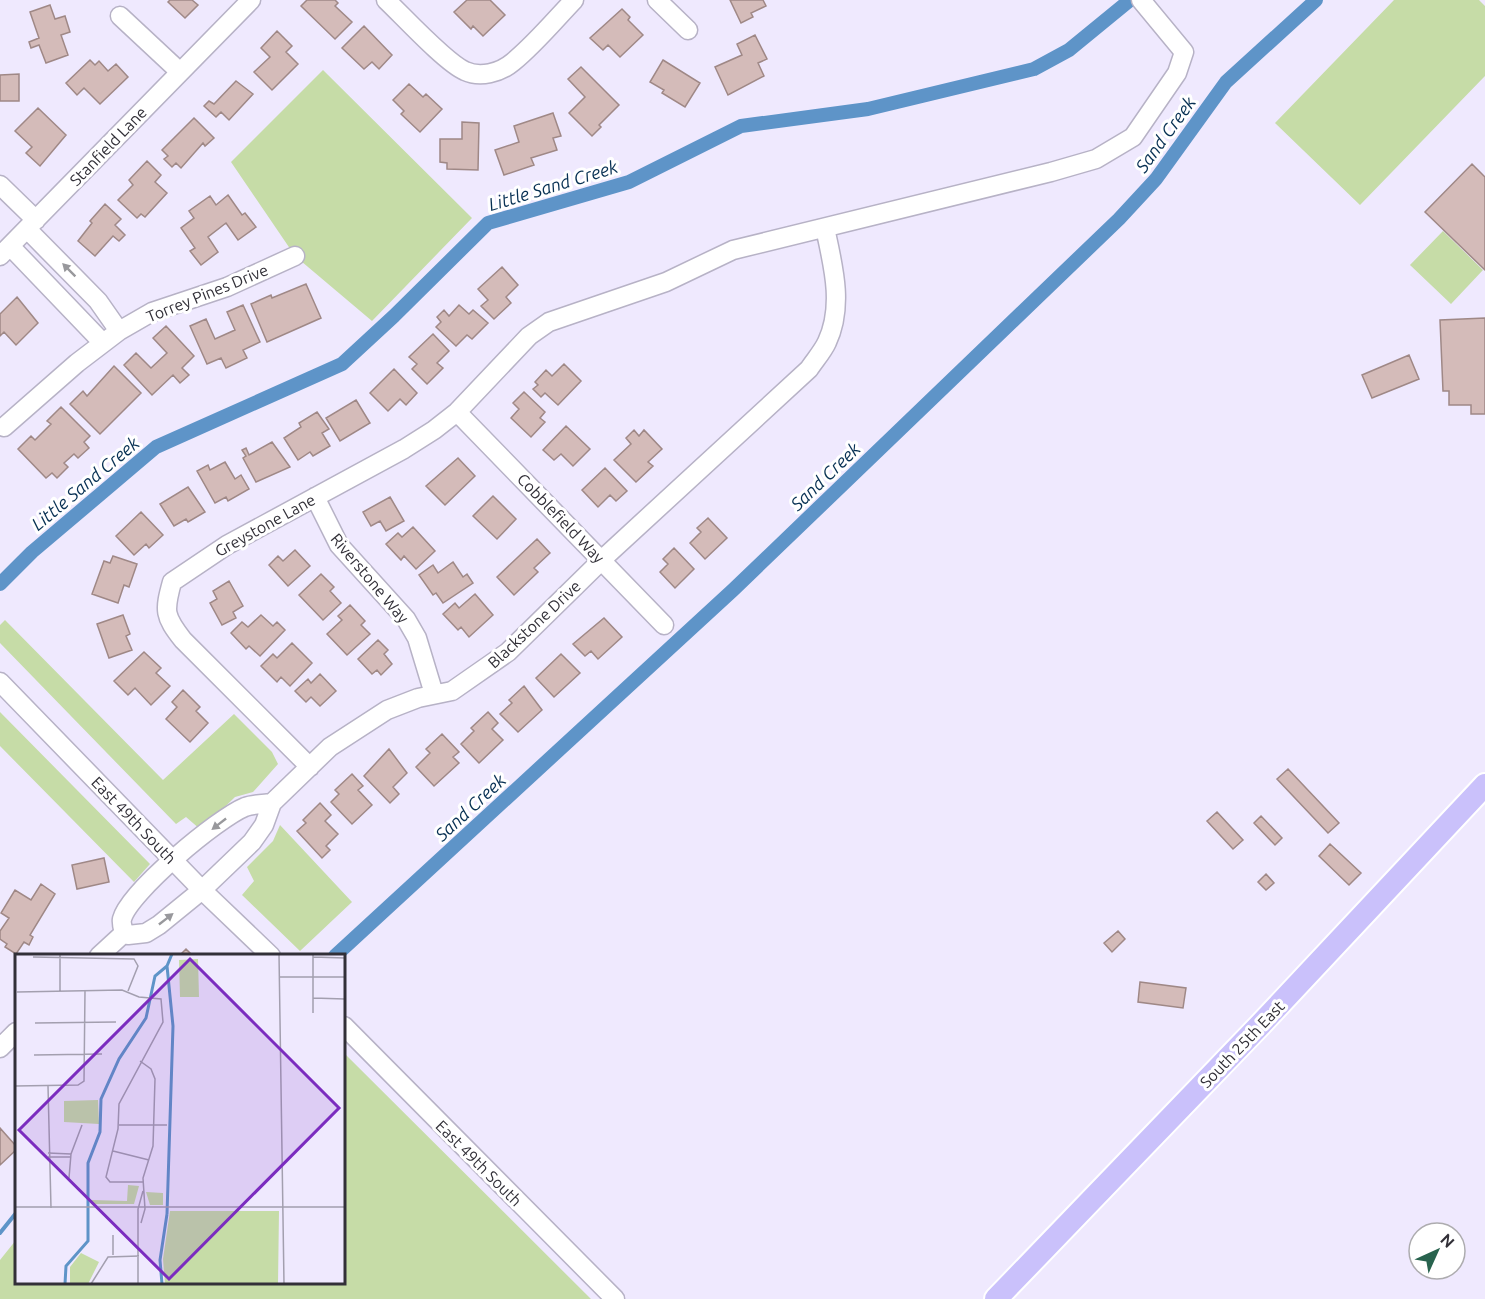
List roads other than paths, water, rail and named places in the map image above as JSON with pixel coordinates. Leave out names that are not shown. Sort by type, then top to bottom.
[{"type":"main road","name":"South 25th East","points":[[996,1299],[1261,1024],[1485,785]]},
{"type":"street","name":"Stanfield Lane","points":[[5,251],[251,0]]},
{"type":"street","points":[[386,0],[447,58],[465,71],[496,73],[511,64],[574,0]]},
{"type":"street","points":[[657,0],[688,30]]},
{"type":"street","name":"Greystone Lane","points":[[310,767],[183,640],[168,620],[167,601],[172,582],[188,568],[404,449],[456,412],[529,336],[549,322],[666,282],[733,250],[1096,159],[1133,138],[1177,73],[1184,52],[1145,4]]},
{"type":"street","points":[[120,16],[180,72]]},
{"type":"street","points":[[0,185],[92,294],[119,331]]},
{"type":"street","name":"Blackstone Drive","points":[[124,933],[128,935],[152,929],[202,890],[252,842],[264,825],[272,803],[330,747],[359,726],[387,710],[452,690],[508,652],[691,476],[809,369],[827,342],[837,307],[833,262],[825,228]]},
{"type":"street","points":[[5,251],[74,311],[103,343]]},
{"type":"street","name":"Torrey Pines Drive","points":[[4,427],[119,331],[152,312],[227,287],[295,256]]},
{"type":"street","points":[[74,311],[92,294]]},
{"type":"street","name":"Cobblefield Way","points":[[456,412],[664,625]]},
{"type":"street","name":"Riverstone Way","points":[[315,497],[339,545],[406,620],[417,638],[435,694]]},
{"type":"street","name":"East 49th South","points":[[0,682],[202,890],[270,954]]},
{"type":"street","points":[[101,954],[124,933],[122,920],[146,886],[173,860],[232,813],[247,806],[272,803]]},
{"type":"street","name":"East 49th South","points":[[345,1027],[615,1299]]},
{"type":"street","points":[[0,1048],[15,1033]]},
{"type":"waterway","name":"Little Sand Creek","points":[[0,584],[32,552],[156,447],[342,364],[488,223],[629,182],[741,126],[868,109],[1034,69],[1069,50],[1130,0]]},
{"type":"waterway","name":"Sand Creek","points":[[337,954],[733,590],[1119,219],[1156,179],[1226,82],[1316,0]]},
{"type":"waterway","name":"Sand Creek","points":[[0,1233],[15,1214]]}]
